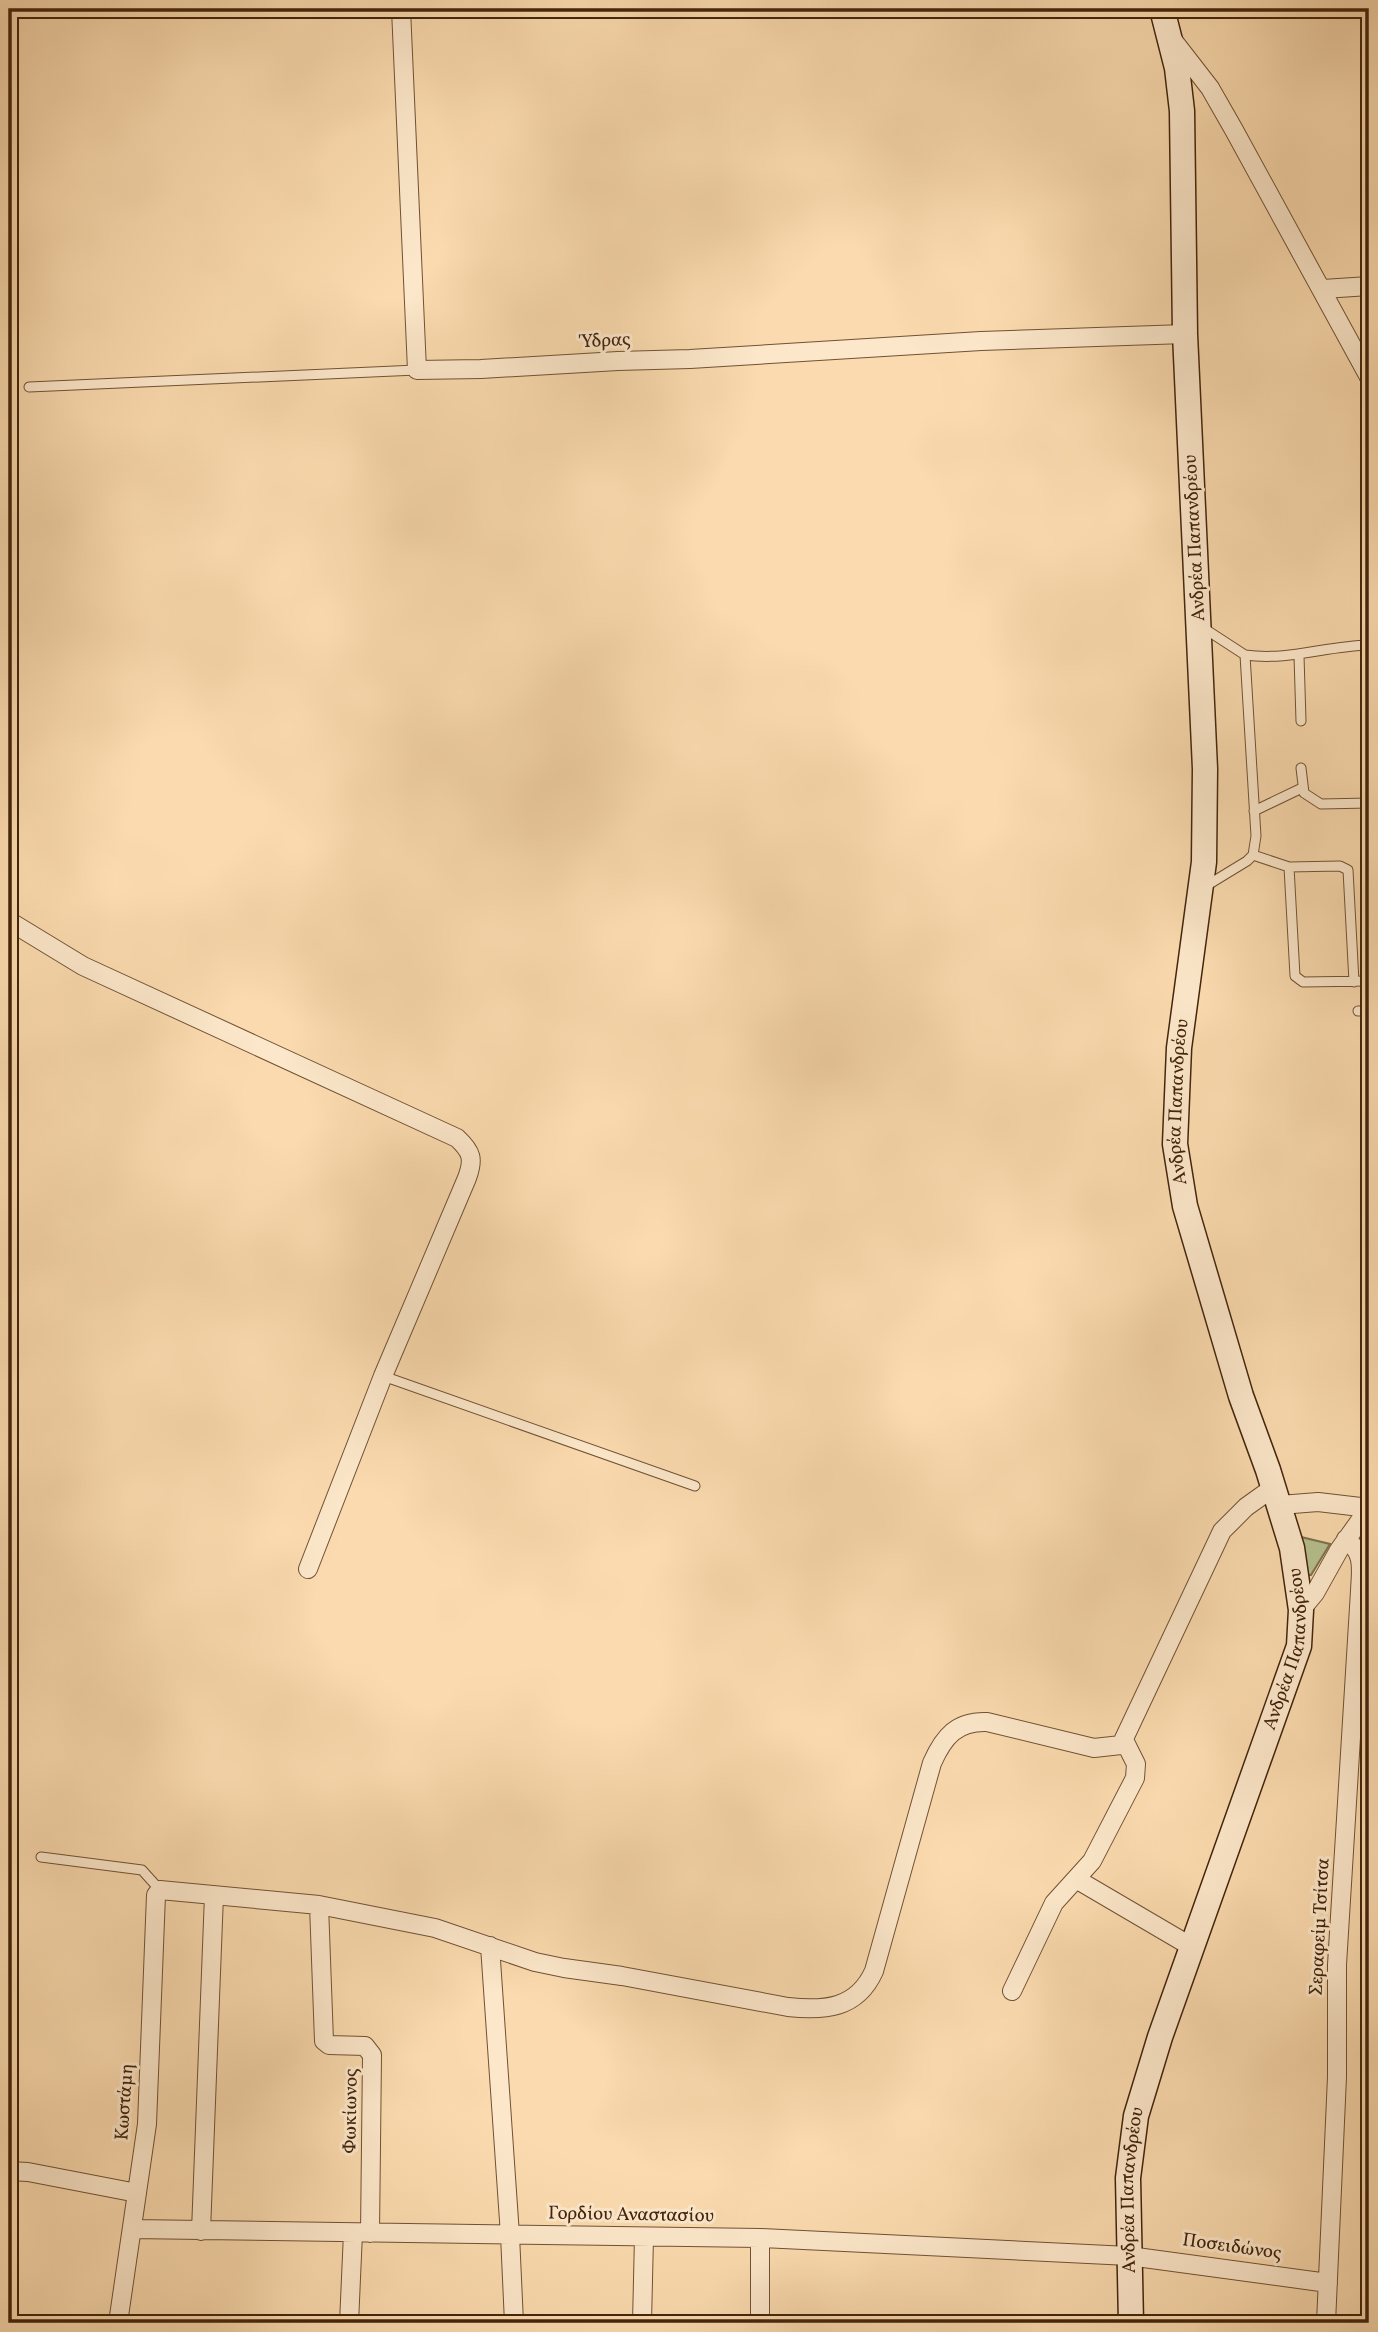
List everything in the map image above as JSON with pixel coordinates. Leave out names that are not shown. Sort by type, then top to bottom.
[{"type":"main road","name":"Ανδρέα Παπανδρέου","points":[[1131,2323],[1128,2178],[1134,2125],[1156,2048],[1299,1646],[1301,1610],[1292,1548],[1277,1496],[1241,1396],[1185,1206],[1178,1169],[1175,1102],[1179,1048],[1202,888],[1205,769],[1185,334],[1182,111],[1171,37],[1162,9]]},
{"type":"street","points":[[401,9],[418,370]]},
{"type":"street","points":[[1171,37],[1209,88],[1323,289],[1369,377]]},
{"type":"street","points":[[1323,289],[1369,286]]},
{"type":"street","name":"Ύδρας","points":[[418,370],[690,359],[981,341],[1185,334]]},
{"type":"street","points":[[9,921],[83,966],[457,1138],[469,1149],[473,1161],[467,1178],[383,1376],[308,1569]]},
{"type":"street","points":[[163,1889],[319,1905],[435,1928],[535,1962],[564,1968],[788,2007],[829,2009],[859,1993],[870,1981],[932,1762],[949,1733],[969,1723],[987,1722],[1094,1748],[1118,1746],[1124,1740],[1222,1531],[1246,1507],[1277,1496],[1369,1508],[1346,1539],[1315,1593],[1301,1610]]},
{"type":"street","name":"Σεραφείμ Τσίτσα","points":[[1326,2323],[1337,2077],[1338,1965],[1352,1760],[1360,1577],[1360,1555],[1357,1548],[1346,1539]]},
{"type":"street","points":[[1012,1991],[1054,1903],[1091,1861],[1135,1779],[1136,1764],[1124,1740]]},
{"type":"street","points":[[1076,1879],[1192,1947]]},
{"type":"street","name":"Κωστάμη","points":[[118,2323],[146,2124],[156,1895],[163,1889]]},
{"type":"street","points":[[201,2231],[214,1895]]},
{"type":"street","name":"Φωκίωνος","points":[[319,1905],[324,2041],[329,2045],[365,2046],[372,2055],[362,2233],[349,2323]]},
{"type":"street","points":[[490,1946],[514,2323]]},
{"type":"street","points":[[9,2171],[28,2172],[137,2193]]},
{"type":"street","name":"Γορδίου Αναστασίου","points":[[132,2229],[760,2238],[1129,2256]]},
{"type":"street","points":[[642,2323],[643,2236]]},
{"type":"street","points":[[760,2238],[760,2323]]},
{"type":"street","name":"Ποσειδώνος","points":[[1129,2256],[1328,2283]]},
{"type":"lane","name":"Ύδρας","points":[[29,387],[418,370]]},
{"type":"lane","points":[[1199,625],[1245,655],[1299,656],[1369,645]]},
{"type":"lane","points":[[1202,888],[1253,855],[1256,836],[1245,655]]},
{"type":"lane","points":[[1299,656],[1301,721]]},
{"type":"lane","points":[[1301,768],[1302,788],[1309,798],[1321,804],[1369,803]]},
{"type":"lane","points":[[1254,811],[1302,788]]},
{"type":"lane","points":[[1253,855],[1289,867],[1340,866],[1348,870],[1354,982]]},
{"type":"lane","points":[[1289,867],[1295,976],[1303,982],[1369,981]]},
{"type":"lane","points":[[1358,1011],[1369,1011]]},
{"type":"lane","points":[[383,1376],[695,1486]]},
{"type":"lane","points":[[41,1857],[142,1870],[163,1889]]},
{"type":"green space","points":[[1297,1536],[1330,1544],[1311,1575],[1304,1575]]}]
